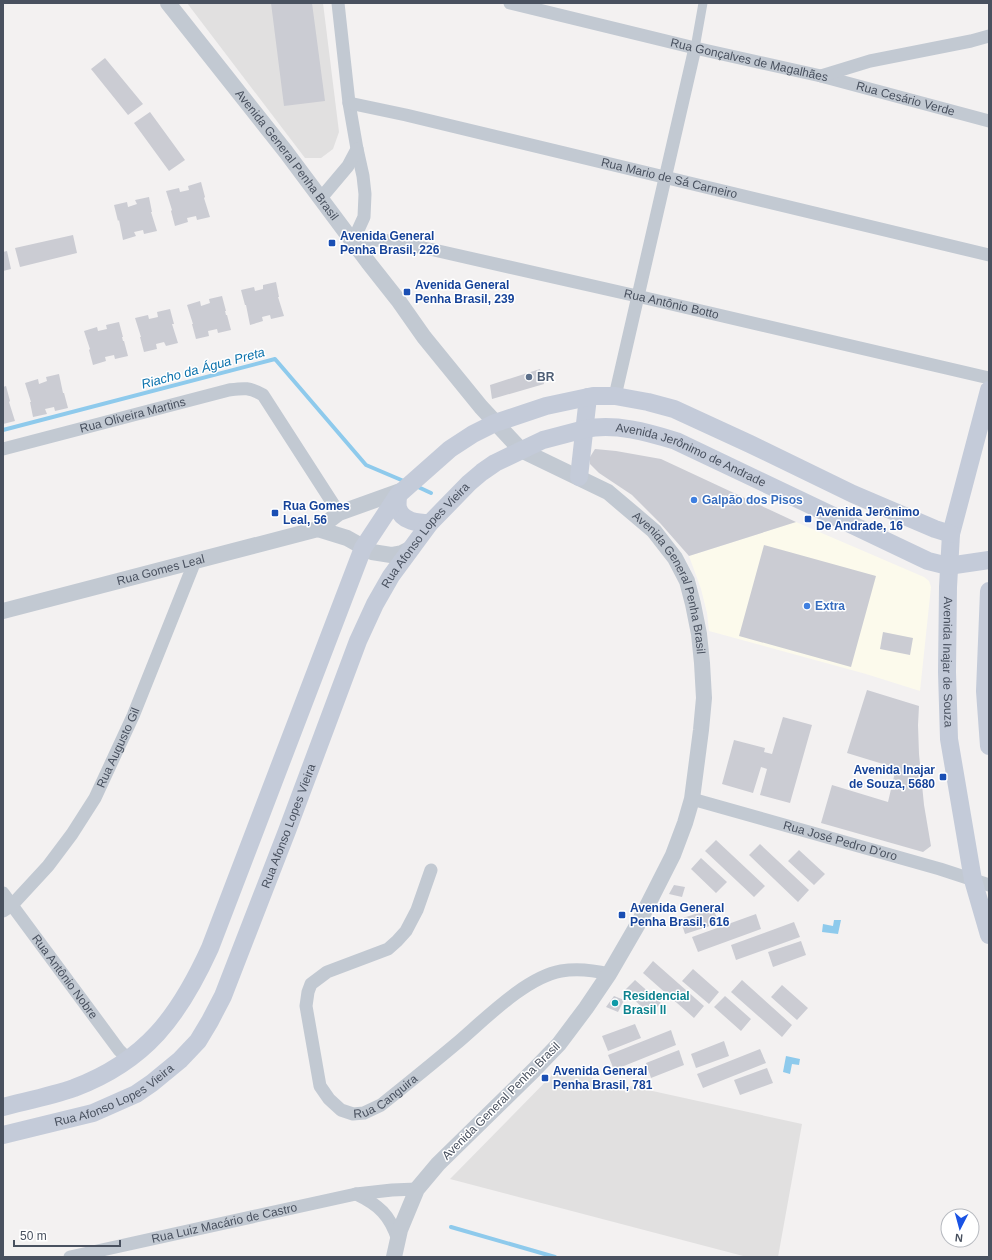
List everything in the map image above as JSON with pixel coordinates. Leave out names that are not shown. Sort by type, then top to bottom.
[{"type":"main road","name":"Avenida Inajar de Souza","points":[[989,390],[951,534],[948,566],[947,672],[949,739],[981,882],[989,935]]},
{"type":"main road","points":[[495,423],[546,406],[588,397],[615,396],[648,402],[674,410],[853,494],[935,529],[951,534]]},
{"type":"main road","points":[[579,477],[588,397]]},
{"type":"main road","name":"Rua Afonso Lopes Vieira","points":[[3,1107],[73,1088],[100,1076],[129,1060],[156,1036],[170,1019],[198,975],[212,941],[362,548],[400,493],[450,449],[473,434],[495,423]]},
{"type":"main road","name":"Avenida Jerônimo de Andrade","points":[[522,450],[543,440],[585,429],[616,428],[646,432],[676,441],[928,561],[948,566],[989,560]]},
{"type":"main road","name":"Rua Afonso Lopes Vieira","points":[[3,1135],[30,1130],[93,1113],[136,1094],[180,1060],[198,1041],[223,996],[358,641],[375,604],[391,576],[430,523],[449,502],[474,479],[495,463],[522,450]]},
{"type":"main road","points":[[755,478],[764,477],[770,471],[773,463],[771,455]]},
{"type":"main road","points":[[400,493],[398,508],[401,515],[410,522],[430,523]]},
{"type":"main road","points":[[989,591],[985,691],[989,746]]},
{"type":"street","name":"Avenida General Penha Brasil","points":[[168,3],[286,152],[424,336],[495,423],[522,450],[608,492],[654,531],[675,558],[687,580],[699,634],[704,698],[692,799],[673,855],[638,924],[609,974],[559,1044],[438,1164],[417,1189],[400,1230],[394,1257]]},
{"type":"street","points":[[338,3],[349,103],[365,194],[364,217],[353,241]]},
{"type":"street","name":"Rua Gonçalves de Magalhães","points":[[510,3],[694,48],[821,76],[870,61],[989,36]]},
{"type":"street","points":[[615,396],[704,3]]},
{"type":"street","name":"Rua Cesário Verde","points":[[821,76],[989,122]]},
{"type":"street","name":"Rua Mario de Sá Carneiro","points":[[349,103],[406,115],[989,255]]},
{"type":"street","points":[[321,198],[348,166],[356,149]]},
{"type":"street","name":"Rua Antônio Botto","points":[[353,241],[384,240],[434,250],[989,378]]},
{"type":"street","name":"Rua Oliveira Martins","points":[[3,449],[230,390],[243,388],[254,389],[263,395],[339,513]]},
{"type":"street","name":"Rua Gomes Leal","points":[[3,611],[318,528],[339,513],[400,493]]},
{"type":"street","points":[[318,528],[347,538],[362,548],[372,552],[391,555],[412,548]]},
{"type":"street","name":"Rua Augusto Gil","points":[[8,908],[52,861],[72,834],[95,798],[133,716],[195,561]]},
{"type":"street","name":"Rua José Pedro D'oro","points":[[692,799],[981,882]]},
{"type":"street","name":"Rua Canguira","points":[[431,870],[417,910],[406,931],[397,941],[388,949],[327,972],[311,984],[306,1006],[320,1086],[329,1099],[341,1110],[353,1114],[364,1114],[381,1105],[513,996],[538,980],[560,971],[580,969],[594,970],[609,974]]},
{"type":"street","name":"Rua Antônio Nobre","points":[[3,893],[8,908],[129,1060]]},
{"type":"street","name":"Rua Luiz Macário de Castro","points":[[70,1257],[356,1194],[417,1189]]},
{"type":"street","points":[[356,1194],[372,1202],[382,1210],[394,1228],[398,1240]]},
{"type":"shaded area","points":[[187,3],[323,3],[339,132],[333,149],[321,158],[305,158]]},
{"type":"shaded area","points":[[796,522],[924,577],[929,581],[931,587],[920,691],[866,674],[709,631],[707,613],[701,589],[689,556]]},
{"type":"shaded area","points":[[557,1070],[802,1124],[778,1257],[747,1257],[450,1179]]},
{"type":"water","points":[[834,920],[841,920],[838,934],[822,932],[823,924],[833,926]]},
{"type":"water","points":[[786,1056],[800,1059],[799,1065],[792,1064],[790,1074],[783,1072]]},
{"type":"building","points":[[271,3],[312,3],[325,101],[284,106]]},
{"type":"building","points":[[105,58],[143,104],[128,115],[91,69]]},
{"type":"building","points":[[150,112],[185,160],[169,171],[134,123]]},
{"type":"building","points":[[201,182],[210,217],[197,220],[196,216],[187,218],[188,222],[175,226],[166,191],[179,188],[180,192],[189,190],[188,186]]},
{"type":"building","points":[[149,197],[151,212],[157,231],[144,234],[143,230],[134,232],[136,236],[123,240],[114,205],[127,202],[128,207],[137,204],[135,200]]},
{"type":"building","points":[[73,235],[77,253],[20,267],[15,248]]},
{"type":"building","points":[[7,251],[11,269],[3,271],[3,252]]},
{"type":"building","points":[[276,282],[278,297],[284,316],[271,319],[270,315],[262,317],[263,321],[250,325],[241,290],[254,287],[255,291],[263,289],[263,285]]},
{"type":"building","points":[[222,296],[231,330],[218,333],[217,329],[208,331],[209,336],[196,339],[187,305],[200,301],[201,306],[210,303],[209,299]]},
{"type":"building","points":[[170,309],[174,324],[172,324],[178,343],[166,346],[164,342],[156,344],[157,349],[144,352],[135,318],[148,315],[149,319],[158,317],[157,312]]},
{"type":"building","points":[[119,322],[128,356],[115,359],[114,355],[105,357],[106,361],[93,365],[84,331],[97,327],[98,331],[107,329],[106,325]]},
{"type":"building","name":"BR","points":[[540,369],[544,384],[492,399],[490,385]]},
{"type":"building","points":[[59,374],[68,408],[55,411],[54,407],[45,409],[47,414],[33,417],[31,402],[25,383],[38,379],[39,384],[47,381],[46,377]]},
{"type":"building","points":[[6,386],[15,421],[3,424],[3,387]]},
{"type":"building","name":"Galpão dos Pisos","points":[[595,449],[661,459],[796,522],[689,556],[660,523],[632,495],[599,473],[590,464],[590,457]]},
{"type":"building","name":"Extra","points":[[764,545],[876,576],[851,667],[739,636]]},
{"type":"building","points":[[883,632],[913,638],[910,655],[880,649]]},
{"type":"building","points":[[867,690],[919,706],[919,754],[924,805],[931,846],[923,852],[821,823],[832,785],[888,802],[896,768],[847,753]]},
{"type":"building","points":[[783,717],[812,725],[790,803],[760,795],[767,769],[761,767],[753,793],[722,784],[734,740],[765,748],[764,752],[772,754]]},
{"type":"building","points":[[716,840],[765,886],[754,897],[705,851]]},
{"type":"building","points":[[760,844],[809,890],[798,902],[749,855]]},
{"type":"building","points":[[799,850],[825,874],[814,885],[788,861]]},
{"type":"building","points":[[701,858],[727,882],[716,893],[691,869]]},
{"type":"building","points":[[674,885],[685,887],[682,897],[669,894]]},
{"type":"building","points":[[713,908],[719,923],[685,934],[680,919]]},
{"type":"building","points":[[756,914],[761,929],[698,952],[692,937]]},
{"type":"building","points":[[794,922],[800,937],[736,960],[731,945]]},
{"type":"building","points":[[801,941],[806,955],[773,967],[768,952]]},
{"type":"building","points":[[653,961],[704,1006],[694,1018],[643,973]]},
{"type":"building","points":[[693,969],[719,992],[709,1004],[682,981]]},
{"type":"building","points":[[635,980],[661,1003],[650,1014],[624,991]]},
{"type":"building","points":[[742,980],[792,1025],[782,1037],[731,992]]},
{"type":"building","points":[[782,985],[808,1008],[797,1020],[771,997]]},
{"type":"building","name":"Residencial Brasil ll","points":[[614,996],[624,1000],[618,1012],[606,1007]]},
{"type":"building","points":[[725,996],[751,1019],[741,1031],[714,1007]]},
{"type":"building","points":[[635,1024],[641,1038],[608,1051],[602,1036]]},
{"type":"building","points":[[671,1030],[676,1045],[614,1070],[608,1055]]},
{"type":"building","points":[[724,1041],[729,1056],[696,1068],[691,1054]]},
{"type":"building","points":[[760,1049],[766,1063],[703,1088],[697,1074]]},
{"type":"building","points":[[679,1050],[684,1065],[651,1078],[646,1063]]},
{"type":"building","points":[[767,1068],[773,1083],[740,1095],[734,1080]]},
{"type":"waterway","name":"Riacho da Água Preta","points":[[3,430],[275,359],[366,465],[406,482]]},
{"type":"waterway","name":"Riacho da Água Preta","points":[[416,486],[431,493]]},
{"type":"waterway","points":[[451,1227],[555,1257]]},
{"type":"place","name":"Avenida General Penha Brasil, 226","points":[[332,243]]},
{"type":"place","name":"Avenida General Penha Brasil, 239","points":[[407,292]]},
{"type":"place","name":"BR","points":[[529,377]]},
{"type":"place","name":"Galpão dos Pisos","points":[[694,500]]},
{"type":"place","name":"Rua Gomes Leal, 56","points":[[275,513]]},
{"type":"place","name":"Avenida Jerônimo De Andrade, 16","points":[[808,519]]},
{"type":"place","name":"Extra","points":[[807,606]]},
{"type":"place","name":"Avenida Inajar de Souza, 5680","points":[[943,777]]},
{"type":"place","name":"Avenida General Penha Brasil, 616","points":[[622,915]]},
{"type":"place","name":"Residencial Brasil ll","points":[[615,1003]]},
{"type":"place","name":"Avenida General Penha Brasil, 781","points":[[545,1078]]}]
